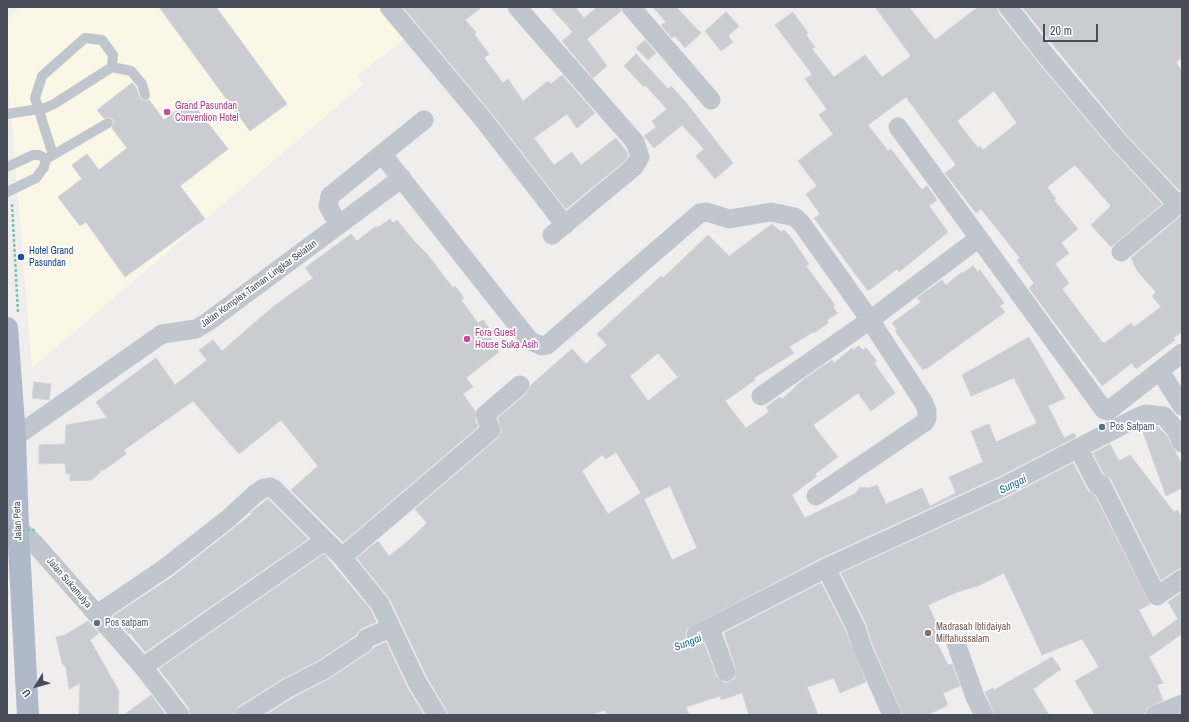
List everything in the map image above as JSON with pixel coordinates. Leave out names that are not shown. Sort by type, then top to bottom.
[{"type":"main road","name":"Jalan Peta","points":[[13,321],[15,437],[28,715]]},
{"type":"street","points":[[389,7],[482,118],[558,230],[634,167],[640,157],[635,142],[517,7]]},
{"type":"street","points":[[631,7],[711,100]]},
{"type":"street","points":[[1008,7],[1048,58],[1118,141],[1180,203],[1121,252]]},
{"type":"street","points":[[339,225],[328,206],[330,196],[424,120]]},
{"type":"street","points":[[898,127],[1104,410],[1108,411],[1182,353]]},
{"type":"street","points":[[382,154],[530,341],[536,345],[547,345],[703,212],[729,218],[771,212],[795,217],[802,224],[870,320],[924,403],[927,418],[918,427],[816,496]]},
{"type":"street","name":"Jalan Komplex Taman Lingkar Selatan","points":[[15,437],[162,334],[196,329],[209,321],[402,178]]},
{"type":"street","points":[[761,396],[870,320],[979,238]]},
{"type":"street","points":[[1160,371],[1182,406]]},
{"type":"street","points":[[342,557],[491,430],[485,415],[520,385]]},
{"type":"street","points":[[726,672],[703,632],[826,568],[1080,451],[1138,417],[1151,414],[1164,416],[1176,430],[1182,443]]},
{"type":"street","points":[[1080,451],[1098,486],[1101,484],[1157,596],[1182,579]]},
{"type":"street","points":[[97,614],[165,568],[229,518],[264,488],[270,487],[274,489],[324,541],[342,557],[380,604],[418,682],[437,715]]},
{"type":"street","name":"Jalan Sukamulya","points":[[20,529],[143,667],[180,715]]},
{"type":"street","points":[[143,667],[324,541]]},
{"type":"street","points":[[826,568],[856,628],[862,647],[892,715]]},
{"type":"street","points":[[245,715],[288,688],[325,668],[364,643],[367,638],[391,628]]},
{"type":"street","points":[[956,643],[975,697],[984,715]]},
{"type":"street","points":[[1155,715],[1182,704]]},
{"type":"lane","points":[[49,157],[35,98],[42,76],[86,38],[102,40],[113,55],[112,67]]},
{"type":"lane","points":[[7,114],[38,109],[54,104],[112,67],[131,71],[140,81],[145,95]]},
{"type":"lane","points":[[9,191],[36,178],[49,157],[108,123]]},
{"type":"lane","points":[[7,167],[33,155],[49,157]]},
{"type":"path","points":[[9,191],[13,321]]},
{"type":"shaded area","points":[[19,7],[382,7],[408,36],[357,76],[362,85],[32,368],[7,63],[7,19]]},
{"type":"building","points":[[159,7],[216,7],[287,104],[250,131]]},
{"type":"building","points":[[403,7],[482,7],[465,20],[476,32],[474,34],[489,54],[484,58],[503,83],[508,79],[523,101],[548,81],[551,84],[562,75],[595,113],[577,128],[567,114],[534,138],[554,165],[572,152],[581,165],[616,138],[627,152],[628,156],[626,160],[566,209],[490,111]]},
{"type":"building","points":[[550,7],[575,7],[584,18],[597,7],[620,7],[621,11],[587,39],[607,66],[593,78],[562,41],[573,32]]},
{"type":"building","points":[[653,7],[676,7],[701,33],[685,48],[675,36],[672,38],[661,25],[666,22]]},
{"type":"building","points":[[875,7],[909,7],[935,40],[978,7],[997,7],[999,14],[1040,65],[1110,148],[1162,204],[1111,247],[1091,225],[1111,206],[1075,165],[1047,187],[1056,199],[1054,200],[1078,229],[1061,243],[1069,253],[1055,264],[1069,283],[1062,289],[1102,342],[1105,343],[1131,323],[1134,327],[1161,307],[1152,296],[1156,292],[1138,272],[1131,258],[1182,215],[1182,332],[1173,338],[1175,340],[1136,369],[1132,363],[1102,386],[1029,288],[1034,283],[1017,260],[1020,258],[981,209],[976,213],[945,173],[956,165],[906,97],[868,125],[888,151],[891,149],[922,190],[927,186],[937,200],[929,206],[948,232],[899,272],[897,269],[868,291],[814,218],[820,214],[806,194],[817,186],[798,161],[833,134],[819,115],[827,109],[805,79],[812,74],[775,25],[793,12],[808,33],[806,35],[815,47],[812,49],[834,77],[865,55],[882,77],[911,56]],"holes":[[[994,91],[1017,123],[983,150],[980,146],[978,148],[957,121]]]},
{"type":"building","points":[[1022,7],[1182,7],[1182,58],[1176,62],[1182,71],[1182,190],[1179,190],[1126,134]]},
{"type":"building","points":[[726,12],[739,26],[728,36],[733,42],[721,51],[705,31]]},
{"type":"building","points":[[645,40],[656,53],[648,60],[636,48]]},
{"type":"building","points":[[636,54],[668,89],[671,86],[684,100],[733,163],[715,179],[696,156],[704,149],[682,125],[654,148],[644,136],[656,127],[652,121],[667,109],[645,85],[644,87],[624,66]]},
{"type":"building","points":[[132,83],[136,87],[140,99],[144,101],[149,100],[164,120],[190,100],[228,149],[180,186],[205,219],[125,277],[86,222],[80,226],[58,197],[82,179],[72,165],[87,154],[99,170],[127,148],[112,128],[114,123],[113,119],[108,117],[104,118],[97,110]]},
{"type":"building","points":[[390,219],[393,223],[397,220],[427,254],[453,288],[455,286],[464,298],[461,300],[478,323],[483,320],[494,335],[490,337],[499,352],[466,378],[473,387],[463,394],[475,411],[475,419],[478,427],[343,542],[291,490],[318,466],[281,420],[239,454],[193,401],[124,450],[126,454],[104,470],[100,470],[100,473],[91,480],[70,481],[70,474],[66,474],[65,463],[39,464],[39,445],[65,444],[66,425],[107,418],[96,402],[156,358],[175,385],[207,360],[199,350],[213,340],[222,351],[274,306],[313,278],[305,268],[351,234],[357,241],[376,226],[377,228]]},
{"type":"building","points":[[772,224],[781,232],[784,230],[790,236],[809,264],[806,266],[835,305],[833,307],[838,313],[827,320],[828,323],[814,333],[813,332],[789,347],[794,353],[754,378],[755,380],[725,401],[746,428],[769,412],[766,407],[780,397],[782,399],[804,379],[832,360],[834,363],[852,348],[853,350],[859,346],[863,350],[866,348],[877,361],[874,363],[895,393],[871,411],[858,393],[813,425],[838,457],[815,474],[817,476],[792,495],[805,518],[856,493],[860,487],[869,488],[877,485],[886,504],[922,488],[930,506],[956,493],[949,477],[983,462],[971,431],[989,424],[996,442],[1037,423],[1014,378],[971,396],[962,375],[1029,337],[1065,398],[1048,406],[1064,438],[1074,433],[1076,437],[1000,476],[821,558],[687,629],[685,634],[686,640],[695,646],[704,643],[716,676],[724,683],[729,682],[735,679],[736,669],[724,633],[821,583],[846,632],[866,682],[840,693],[834,678],[807,687],[818,715],[749,715],[742,693],[721,700],[720,696],[686,707],[689,715],[607,715],[605,710],[591,715],[448,715],[427,677],[390,599],[357,558],[378,541],[389,556],[408,541],[427,523],[415,509],[498,438],[502,432],[498,418],[527,393],[531,385],[572,349],[586,364],[607,345],[597,334],[661,276],[663,278],[708,235],[729,256]],"holes":[[[658,353],[678,377],[648,401],[630,376]],[[616,452],[641,493],[608,514],[582,471],[602,455],[606,459]],[[670,486],[697,548],[672,560],[644,499]]]},
{"type":"building","points":[[973,266],[978,272],[980,270],[1004,303],[1000,306],[1005,312],[923,370],[895,331],[897,330],[892,323],[921,302],[917,298],[942,280],[946,285],[962,272],[963,273]]},
{"type":"building","points":[[34,382],[51,384],[49,400],[32,398]]},
{"type":"building","points":[[1157,426],[1167,436],[1182,464],[1182,488],[1166,496],[1143,432]]},
{"type":"building","points":[[1110,444],[1119,461],[1130,455],[1174,512],[1178,510],[1182,518],[1182,568],[1176,570],[1161,580],[1111,479],[1104,474],[1093,453]]},
{"type":"building","points":[[1073,463],[1088,491],[1095,496],[1150,604],[1139,610],[1153,637],[1178,619],[1168,602],[1182,592],[1182,634],[1149,657],[1163,683],[1157,685],[1163,700],[1147,708],[1144,715],[1095,715],[1075,681],[1099,667],[1082,639],[1042,655],[1004,573],[980,585],[955,593],[928,605],[943,637],[936,641],[948,665],[952,664],[960,686],[943,693],[948,705],[928,715],[903,715],[872,643],[866,623],[841,573],[1010,496]]},
{"type":"building","points":[[268,499],[308,539],[145,652],[130,633],[129,634],[113,616],[172,577],[253,513],[250,513]]},
{"type":"building","points":[[324,554],[371,610],[376,622],[362,628],[356,635],[319,660],[282,679],[239,706],[234,715],[191,715],[189,708],[159,669]]},
{"type":"building","points":[[88,621],[99,633],[90,640],[119,691],[118,715],[79,715],[80,683],[69,689],[66,668],[62,663],[56,637],[65,635]]},
{"type":"building","points":[[386,642],[407,687],[424,715],[266,715],[293,698],[331,678],[370,652],[375,647]]},
{"type":"building","points":[[1052,657],[1061,669],[1033,689],[1049,715],[995,715],[985,692],[993,688],[994,690]]},
{"type":"building","points":[[151,695],[166,715],[124,715]]},
{"type":"place","name":"Grand Pasundan Convention Hotel","points":[[167,112]]},
{"type":"place","name":"Hotel Grand Pasundan","points":[[21,257]]},
{"type":"place","name":"Fora Guest House Suka Asih","points":[[467,339]]},
{"type":"place","name":"Pos Satpam","points":[[1102,427]]},
{"type":"place","name":"Pos satpam","points":[[97,623]]},
{"type":"place","name":"Madrasah Ibtidaiyah Miftahussalam","points":[[928,633]]},
{"type":"water label","name":"Sungai","points":[[1013,485]]},
{"type":"water label","name":"Sungai","points":[[688,643]]}]
